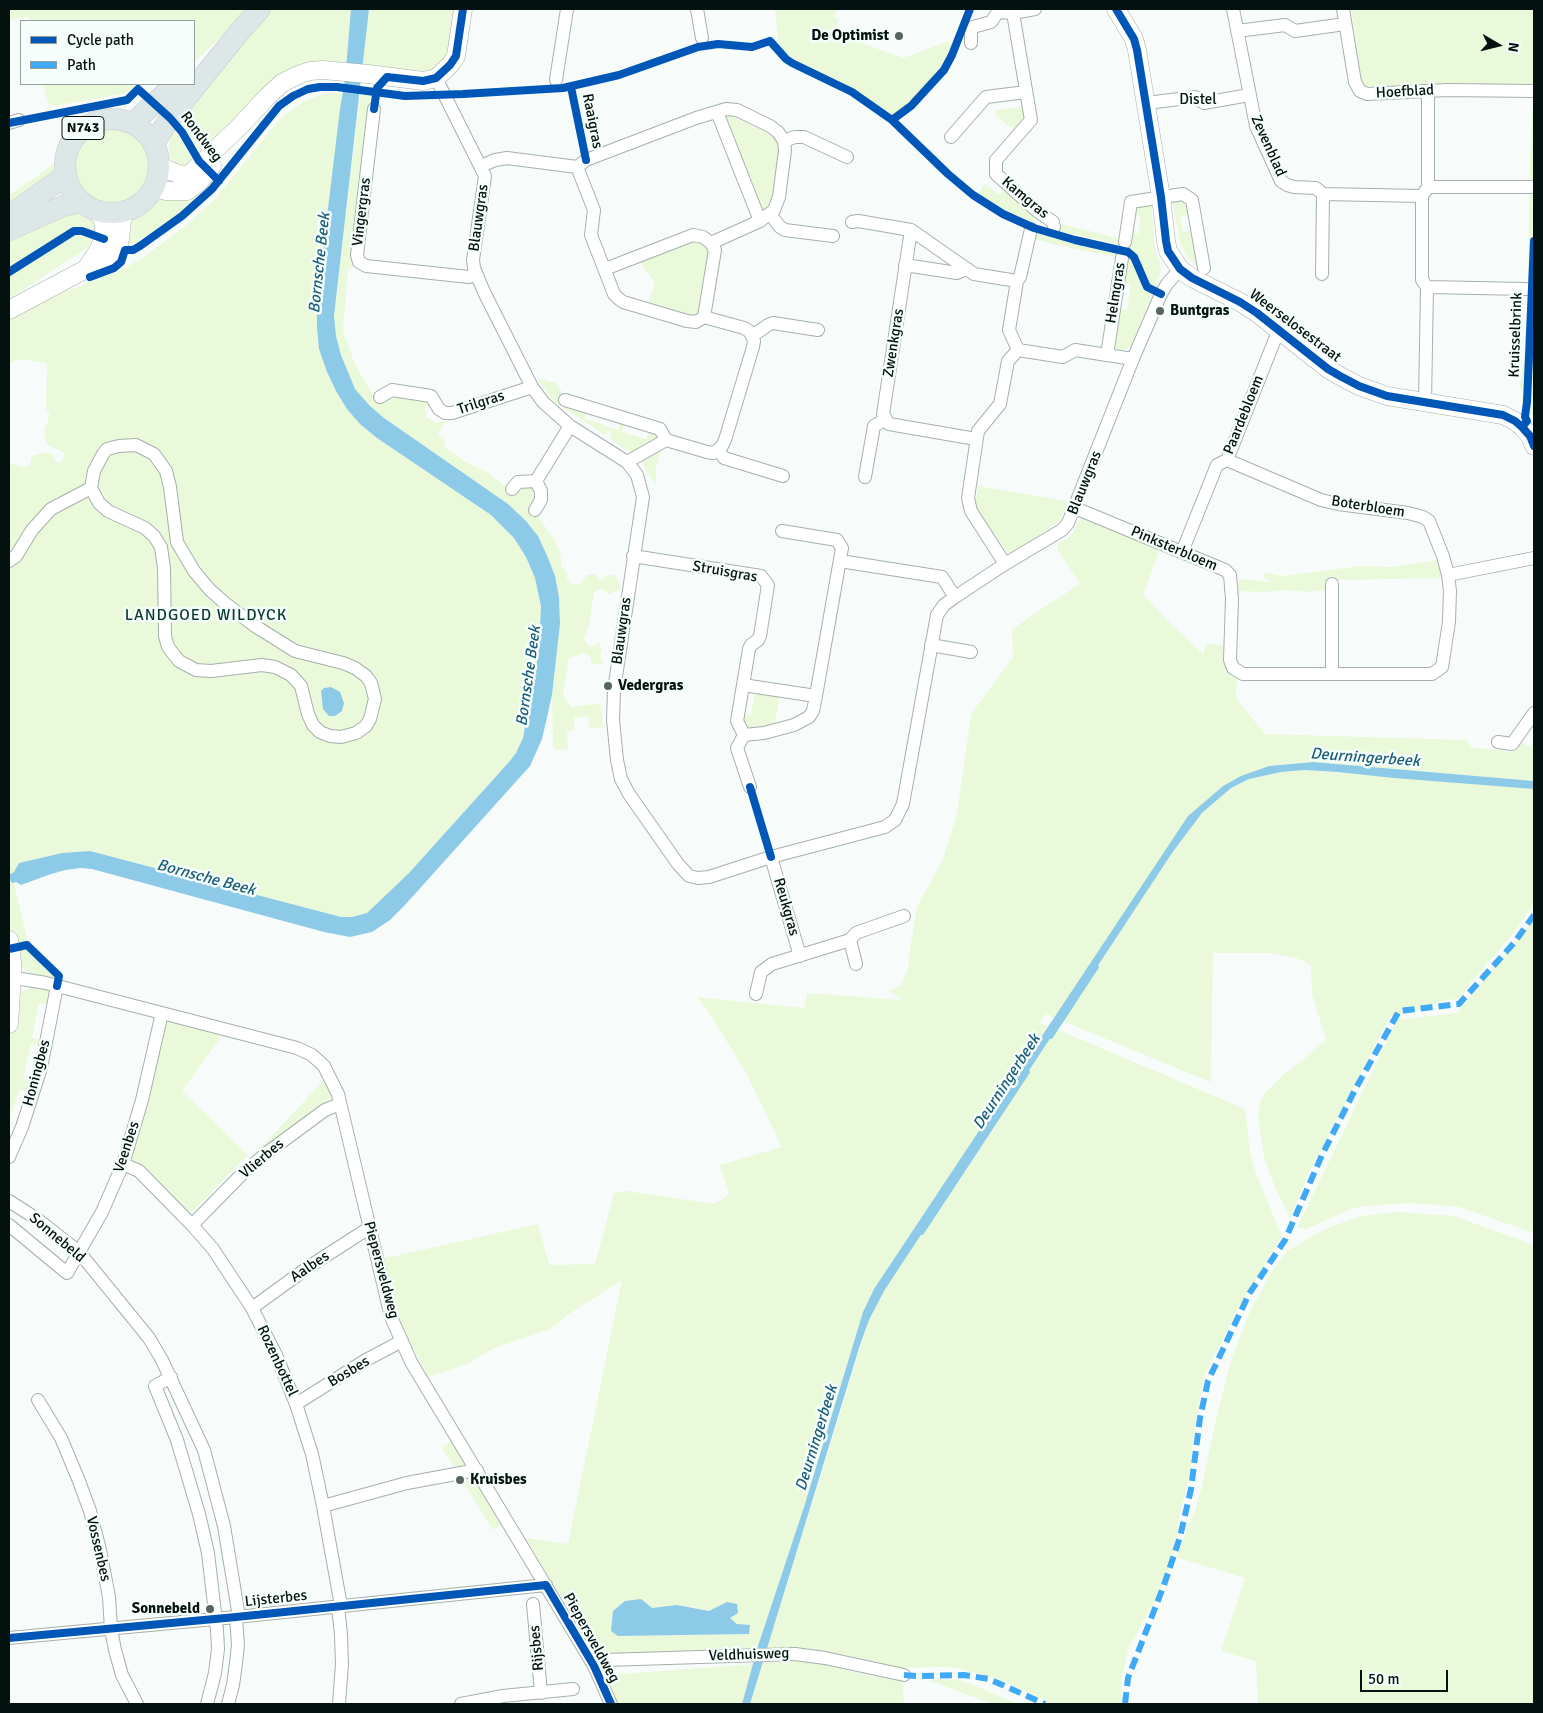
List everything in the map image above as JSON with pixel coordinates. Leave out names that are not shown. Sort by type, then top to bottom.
[{"type":"main road","points":[[154,143],[170,118],[260,9]]},
{"type":"main road","points":[[195,67],[241,30]]},
{"type":"main road","points":[[9,216],[65,176],[71,191],[81,202],[101,212],[123,212],[143,202],[154,188],[160,166],[154,143],[140,127],[133,123],[174,85]]},
{"type":"main road","name":"N743","points":[[65,176],[64,160],[68,148],[80,131],[88,124],[107,118],[133,123]]},
{"type":"main road","points":[[9,230],[63,206],[81,202]]},
{"type":"street","points":[[160,166],[178,174],[186,175],[192,172],[239,128],[282,83],[310,71],[337,71],[423,81],[436,78],[450,65],[456,56],[463,9]]},
{"type":"street","points":[[556,80],[567,9]]},
{"type":"street","points":[[697,9],[702,38]]},
{"type":"street","points":[[971,43],[973,27],[991,22],[998,11],[1013,13],[1035,9]]},
{"type":"street","name":"Weerselosestraat","points":[[1116,9],[1134,39],[1146,103],[1168,251],[1180,269],[1192,278],[1240,302],[1279,329],[1328,369],[1359,386],[1387,396],[1503,415],[1522,427],[1530,436],[1534,446]]},
{"type":"street","name":"Zevenblad","points":[[1233,9],[1256,126],[1281,181],[1287,185],[1316,188],[1323,194],[1532,187]]},
{"type":"street","name":"Hoefblad","points":[[1343,9],[1355,82],[1360,91],[1367,94],[1428,91],[1534,91]]},
{"type":"street","name":"Kamgras","points":[[1013,13],[1030,120],[996,160],[996,174],[1036,210],[1053,222],[1054,227]]},
{"type":"street","points":[[1238,31],[1285,25],[1295,31],[1345,24]]},
{"type":"street","name":"Blauwgras","points":[[436,78],[485,176],[473,260],[476,274],[532,386],[543,402],[570,426],[627,462],[637,475],[643,497],[614,690],[613,720],[617,760],[621,779],[629,794],[678,864],[689,876],[698,878],[709,877],[771,857],[884,827],[895,820],[903,804],[937,615],[944,605],[955,597],[1062,530],[1068,523],[1160,294],[1180,269]]},
{"type":"street","points":[[1425,402],[1427,287],[1422,280],[1428,91]]},
{"type":"street","points":[[951,137],[986,97],[1026,92]]},
{"type":"street","name":"Distel","points":[[1146,103],[1195,97],[1204,103],[1249,95]]},
{"type":"street","name":"Vingergras","points":[[374,109],[357,254],[359,262],[366,266],[469,277],[476,274]]},
{"type":"street","name":"Raaigras","points":[[481,166],[495,160],[507,158],[577,167],[586,160],[696,118],[726,109],[737,110],[770,126],[778,132],[784,141]]},
{"type":"street","points":[[718,112],[765,217],[785,230],[833,236]]},
{"type":"street","points":[[154,188],[166,192],[182,192],[191,188],[209,172],[239,128]]},
{"type":"street","points":[[711,243],[765,217],[774,210],[779,197],[785,150],[784,141],[795,137],[804,137],[847,156]]},
{"type":"street","points":[[565,400],[660,429],[666,440],[713,452],[722,446],[725,440],[754,341],[749,331],[744,328],[704,317],[696,322],[687,321],[623,302],[614,294],[591,235],[594,210],[577,167]]},
{"type":"street","points":[[1161,197],[1183,194],[1192,200],[1204,268]]},
{"type":"street","points":[[1322,274],[1323,194]]},
{"type":"street","name":"Helmgras","points":[[1124,242],[1131,202],[1161,197]]},
{"type":"street","points":[[86,270],[104,239],[101,212]]},
{"type":"street","points":[[9,310],[86,270],[103,264],[115,254],[119,246],[123,212]]},
{"type":"street","points":[[852,222],[858,221],[911,230],[974,274],[1017,281]]},
{"type":"street","name":"Zwenkgras","points":[[886,419],[883,414],[911,230]]},
{"type":"street","points":[[1018,350],[1009,330],[1017,281],[1020,277],[1031,230]]},
{"type":"street","points":[[604,270],[693,235],[703,237],[711,243],[715,250],[704,317]]},
{"type":"street","name":"Helmgras","points":[[1106,354],[1122,258]]},
{"type":"street","points":[[905,265],[957,273],[966,270]]},
{"type":"street","points":[[1427,287],[1526,289]]},
{"type":"street","points":[[752,336],[773,323],[818,330]]},
{"type":"street","name":"Paardebloem","points":[[1182,552],[1218,465],[1227,460],[1279,329]]},
{"type":"street","points":[[1018,350],[1063,357],[1075,350],[1133,359]]},
{"type":"street","points":[[1005,564],[968,505],[978,431],[1000,404],[1008,361],[1018,350]]},
{"type":"street","name":"Trilgras","points":[[380,396],[392,390],[431,396],[439,409],[444,413],[452,413],[532,386]]},
{"type":"street","points":[[865,477],[874,426],[886,419],[889,424],[976,439]]},
{"type":"street","points":[[536,481],[570,426]]},
{"type":"street","points":[[627,462],[666,440]]},
{"type":"street","points":[[136,445],[154,454],[166,471],[170,487],[177,542],[194,571],[210,590],[255,626],[295,651],[355,668],[366,676],[371,683],[375,699],[366,726],[349,736],[342,737],[330,736],[320,732],[313,725],[308,714],[300,686],[291,674],[284,670],[262,665],[211,671],[196,670],[179,661],[168,647],[165,636],[164,568],[161,547],[154,536],[145,528],[108,511],[99,503],[91,488],[94,471],[107,449],[136,445]]},
{"type":"street","points":[[718,450],[724,458],[783,476]]},
{"type":"street","name":"Boterbloem","points":[[1227,460],[1321,500],[1408,513],[1429,521],[1443,556],[1448,575]]},
{"type":"street","points":[[512,489],[518,482],[536,481]]},
{"type":"street","points":[[535,510],[541,500],[541,491],[536,481]]},
{"type":"street","points":[[9,561],[16,556],[32,530],[52,509],[91,488]]},
{"type":"street","name":"Pinksterbloem","points":[[1075,508],[1225,570],[1230,575],[1232,599],[1230,660],[1233,668],[1242,674],[1432,674],[1442,667],[1449,622],[1450,591],[1448,575]]},
{"type":"street","points":[[744,735],[764,733],[794,725],[809,717],[813,711],[816,696],[842,548],[837,540],[782,531]]},
{"type":"street","points":[[161,547],[177,542]]},
{"type":"street","name":"Struisgras","points":[[634,556],[762,577],[768,585],[760,636],[749,649],[737,720],[744,735],[737,748],[750,787]]},
{"type":"street","points":[[1448,575],[1534,558]]},
{"type":"street","points":[[840,560],[942,577],[955,597]]},
{"type":"street","points":[[1332,584],[1332,673]]},
{"type":"street","points":[[931,645],[972,652]]},
{"type":"street","points":[[284,670],[295,651]]},
{"type":"street","points":[[743,685],[816,696]]},
{"type":"street","points":[[1498,742],[1512,744],[1534,713]]},
{"type":"street","name":"Reukgras","points":[[771,857],[800,956]]},
{"type":"street","name":"Reukgras","points":[[756,994],[761,972],[772,964],[850,940],[856,933],[904,916]]},
{"type":"street","points":[[9,940],[12,961],[9,1024]]},
{"type":"street","points":[[850,940],[856,964]]},
{"type":"street","name":"Piepersveldweg","points":[[10,977],[57,986],[297,1048],[318,1060],[328,1072],[340,1104],[391,1317],[411,1362],[594,1666],[611,1704]]},
{"type":"street","name":"Honingbes","points":[[9,1157],[22,1127],[38,1076],[57,986]]},
{"type":"street","name":"Veenbes","points":[[67,1272],[102,1212],[123,1164],[142,1100],[162,1013]]},
{"type":"street","name":"Vlierbes","points":[[192,1225],[242,1174],[268,1152],[325,1110],[340,1104]]},
{"type":"street","name":"Rozenbottel","points":[[123,1164],[138,1171],[213,1249],[252,1308],[276,1355],[296,1404],[312,1454],[323,1506],[339,1606],[341,1654],[339,1704]]},
{"type":"street","name":"Sonnebeld","points":[[9,1201],[37,1219],[79,1252],[149,1338],[171,1377],[204,1450],[224,1526],[237,1617],[238,1645],[233,1685],[228,1704]]},
{"type":"street","name":"Sonnebeld","points":[[9,1225],[67,1272]]},
{"type":"street","name":"Aalbes","points":[[252,1308],[310,1266],[369,1228]]},
{"type":"street","name":"Bosbes","points":[[296,1404],[366,1360],[402,1341]]},
{"type":"street","points":[[171,1377],[155,1386],[177,1440],[199,1514],[208,1553],[218,1648],[207,1704]]},
{"type":"street","name":"Vossenbes","points":[[38,1400],[61,1438],[90,1511],[100,1550],[109,1597],[111,1629],[122,1675],[137,1704]]},
{"type":"street","points":[[323,1506],[407,1484],[477,1470]]},
{"type":"street","name":"Lijsterbes","points":[[9,1638],[546,1585]]},
{"type":"street","name":"Rijsbes","points":[[533,1604],[541,1692]]},
{"type":"street","name":"Veldhuisweg","points":[[594,1666],[605,1660],[772,1654],[810,1655],[904,1674]]},
{"type":"street","name":"Rijsbes","points":[[461,1704],[573,1689]]},
{"type":"green space","points":[[9,9],[249,9],[195,61],[195,20],[30,20],[29,17],[9,20]]},
{"type":"green space","points":[[272,9],[351,9],[346,65],[305,65],[203,155],[180,120]]},
{"type":"green space","points":[[369,9],[459,9],[449,55],[435,69],[425,73],[362,67]]},
{"type":"green space","points":[[775,9],[837,9],[834,17],[839,19],[834,33],[903,58],[947,42],[953,44],[948,60],[941,70],[911,104],[893,116],[839,81],[808,67],[784,52],[778,40]]},
{"type":"green space","points":[[1351,9],[1534,9],[1534,84],[1447,84],[1416,88],[1366,86],[1362,82]]},
{"type":"green space","points":[[1534,84],[1534,414],[1529,418],[1530,404],[1521,402],[1523,390],[1519,389],[1527,344],[1530,155]]},
{"type":"green space","points":[[43,85],[135,85],[128,93],[53,106],[48,103]]},
{"type":"green space","points":[[327,93],[343,93],[317,300],[319,349],[336,391],[360,424],[377,438],[491,515],[514,538],[526,557],[535,578],[541,606],[539,649],[523,737],[516,753],[509,762],[409,873],[367,913],[352,917],[341,917],[90,851],[62,853],[19,863],[14,872],[9,875],[9,463],[23,467],[30,465],[32,456],[46,452],[55,456],[53,460],[61,463],[65,453],[47,445],[44,434],[50,412],[46,410],[47,364],[22,359],[9,363],[9,317],[28,306],[118,271],[140,260],[184,227],[214,200],[280,119],[304,101]]},
{"type":"green space","points":[[364,93],[374,96],[353,268],[348,269],[343,330],[354,362],[374,397],[381,403],[393,394],[431,400],[425,408],[426,417],[436,423],[446,420],[438,434],[446,440],[443,446],[465,462],[487,472],[514,494],[522,486],[533,489],[537,498],[536,514],[555,540],[562,563],[560,565],[567,573],[567,579],[571,584],[581,583],[587,575],[595,574],[598,579],[603,580],[607,575],[614,575],[620,585],[621,589],[609,594],[601,588],[594,593],[589,625],[584,639],[589,646],[595,646],[598,642],[602,650],[600,655],[604,665],[592,664],[590,656],[584,653],[569,658],[563,694],[571,707],[601,703],[603,727],[590,729],[588,716],[574,718],[574,730],[567,732],[568,749],[555,750],[553,746],[552,695],[560,624],[559,597],[555,576],[548,558],[526,521],[508,504],[384,418],[370,406],[355,389],[341,355],[336,336],[334,316],[360,95]]},
{"type":"green space","points":[[1020,97],[1025,119],[1015,131],[995,115],[996,110],[1021,107]]},
{"type":"green space","points":[[730,115],[776,137],[780,149],[773,202],[767,212],[759,209],[726,116]]},
{"type":"green space","points":[[112,126],[127,129],[140,138],[149,151],[152,166],[149,181],[140,194],[127,203],[112,206],[97,203],[84,194],[75,181],[72,166],[75,151],[84,138],[97,129]]},
{"type":"green space","points":[[174,129],[195,163],[191,166],[177,165],[172,162],[169,153],[170,134]]},
{"type":"green space","points":[[61,158],[59,173],[9,208],[9,195]]},
{"type":"green space","points":[[210,177],[213,182],[176,217],[133,244],[125,243],[130,237],[132,218],[149,203],[158,197]]},
{"type":"green space","points":[[985,184],[999,195],[1006,188],[1034,213],[1033,222],[1004,210],[978,193]]},
{"type":"green space","points":[[1181,198],[1188,203],[1190,214],[1180,216],[1183,232],[1193,231],[1200,269],[1188,258],[1180,243],[1172,199]]},
{"type":"green space","points":[[1151,201],[1155,248],[1161,267],[1154,287],[1150,286],[1146,279],[1139,258],[1127,245],[1128,232],[1138,234],[1141,217],[1131,215],[1132,208]]},
{"type":"green space","points":[[84,208],[93,215],[96,233],[85,229],[72,229],[9,268],[9,234]]},
{"type":"green space","points":[[1062,224],[1121,239],[1122,245],[1056,230]]},
{"type":"green space","points":[[1035,231],[1053,237],[1121,252],[1117,257],[1033,239]]},
{"type":"green space","points":[[78,234],[92,239],[87,248],[9,299],[9,275],[71,236]]},
{"type":"green space","points":[[693,240],[707,246],[710,252],[702,312],[692,318],[649,302],[655,283],[640,262]]},
{"type":"green space","points":[[1125,254],[1133,261],[1143,289],[1152,294],[1131,346],[1123,350],[1111,348],[1117,309],[1127,310],[1131,285],[1121,282]]},
{"type":"green space","points":[[538,378],[557,383],[564,396],[587,410],[585,419],[618,430],[621,421],[625,422],[622,432],[646,439],[649,430],[659,435],[657,440],[631,453],[609,438],[612,433],[608,430],[605,435],[555,402]]},
{"type":"green space","points":[[661,449],[656,468],[656,484],[651,479],[641,460]]},
{"type":"green space","points":[[978,486],[1066,501],[1068,503],[1059,521],[1011,554],[1007,552],[975,507]]},
{"type":"green space","points":[[1081,517],[1160,549],[1143,595],[1203,654],[1207,643],[1226,646],[1226,668],[1237,680],[1236,698],[1265,734],[1467,740],[1470,747],[1513,752],[1521,742],[1530,747],[1534,739],[1534,781],[1312,762],[1269,766],[1223,786],[1203,803],[1054,1018],[1045,1014],[1040,1024],[1049,1026],[874,1289],[863,1312],[804,1507],[757,1649],[603,1656],[593,1651],[526,1538],[568,1544],[622,1280],[566,1316],[548,1330],[494,1348],[467,1364],[428,1377],[401,1325],[381,1259],[538,1224],[549,1265],[595,1264],[614,1193],[626,1191],[715,1204],[729,1194],[720,1165],[782,1147],[745,1071],[708,1011],[697,997],[804,1008],[807,993],[902,1000],[889,991],[901,985],[909,967],[908,962],[917,907],[943,859],[957,814],[971,714],[1013,657],[1012,630],[1080,584],[1057,549],[1057,544],[1069,537]],"holes":[[[727,1602],[730,1618],[749,1634],[618,1636],[652,1608],[677,1605],[709,1611]]]},
{"type":"green space","points":[[1437,560],[1441,572],[1446,578],[1336,580],[1328,590],[1311,592],[1282,590],[1266,592],[1238,591],[1239,579],[1274,582],[1264,578],[1265,572],[1282,576],[1360,566],[1392,567]]},
{"type":"green space","points":[[760,691],[780,695],[775,723],[755,729],[748,728],[745,726],[742,714],[751,716],[754,696]]},
{"type":"green space","points":[[1305,770],[1534,789],[1534,903],[1512,935],[1471,982],[1460,999],[1446,1000],[1415,1011],[1390,1017],[1306,1178],[1290,1219],[1274,1185],[1264,1157],[1258,1117],[1260,1102],[1265,1093],[1282,1076],[1326,1040],[1312,994],[1311,965],[1296,958],[1270,953],[1213,953],[1211,1082],[1062,1021],[1172,853],[1202,813],[1231,788],[1249,779],[1281,772]]},
{"type":"green space","points":[[9,877],[12,883],[14,883],[28,942],[62,973],[66,980],[55,980],[34,974],[25,970],[18,963],[9,927]]},
{"type":"green space","points":[[1534,919],[1534,1233],[1459,1207],[1412,1203],[1362,1206],[1348,1210],[1307,1229],[1297,1228],[1397,1020],[1457,1013]]},
{"type":"green space","points":[[35,986],[49,991],[51,994],[49,1005],[39,1003],[32,1038],[42,1040],[41,1046],[31,1044],[23,1079],[33,1082],[29,1092],[20,1089],[9,1120],[9,1040],[12,1017],[19,994]]},
{"type":"green space","points":[[165,1016],[218,1031],[219,1040],[182,1091],[248,1155],[193,1211],[188,1211],[183,1205],[180,1207],[133,1161],[131,1156]]},
{"type":"green space","points":[[1056,1029],[1245,1109],[1250,1152],[1256,1174],[1282,1236],[1241,1303],[1206,1373],[1193,1435],[1191,1471],[1180,1512],[1173,1563],[1158,1595],[1129,1647],[1122,1675],[1121,1704],[1051,1704],[995,1678],[961,1669],[948,1667],[893,1668],[767,1649],[869,1320],[884,1291]]},
{"type":"green space","points":[[327,1077],[330,1082],[333,1099],[245,1164]]},
{"type":"green space","points":[[1398,1212],[1454,1216],[1534,1245],[1534,1704],[1258,1704],[1256,1661],[1221,1651],[1245,1578],[1176,1557],[1195,1511],[1202,1486],[1232,1357],[1250,1311],[1274,1268],[1287,1251],[1321,1231],[1360,1216]]},
{"type":"green space","points":[[453,1439],[504,1522],[493,1530],[442,1448]]},
{"type":"green space","points":[[799,1661],[829,1664],[870,1676],[902,1678],[904,1704],[750,1704],[762,1663]]},
{"type":"green space","points":[[754,1664],[742,1704],[617,1704],[608,1675]]},
{"type":"green space","points":[[928,1680],[959,1680],[971,1684],[1018,1704],[993,1704]]},
{"type":"water","points":[[351,9],[369,9],[334,316],[336,336],[341,355],[355,389],[370,406],[384,418],[508,504],[526,521],[538,536],[555,576],[559,597],[560,624],[552,695],[542,739],[530,766],[405,905],[390,920],[372,932],[350,937],[324,932],[92,869],[65,870],[21,885],[16,882],[12,883],[9,875],[14,872],[19,863],[62,853],[90,851],[341,917],[352,917],[367,913],[409,873],[509,762],[516,753],[523,738],[539,649],[541,606],[535,578],[526,557],[514,538],[491,515],[377,438],[360,424],[347,409],[336,391],[319,349],[317,300],[345,80]]},
{"type":"water","points":[[331,687],[340,692],[344,703],[342,711],[335,716],[329,716],[323,709],[321,691],[324,688]]},
{"type":"water","points":[[1313,762],[1534,781],[1534,789],[1305,770],[1281,772],[1249,779],[1231,788],[1202,813],[1172,853],[884,1291],[869,1320],[750,1704],[742,1704],[757,1649],[804,1507],[863,1312],[874,1289],[1188,816],[1223,786],[1241,776],[1269,766]]},
{"type":"water","points":[[641,1599],[652,1608],[677,1605],[709,1611],[727,1602],[737,1604],[738,1613],[730,1618],[737,1624],[750,1625],[749,1634],[618,1636],[611,1631],[613,1611],[625,1601]]},
{"type":"waterway","name":"Deurningerbeek","points":[[1051,1037],[1097,967]]},
{"type":"waterway","name":"Deurningerbeek","points":[[922,1233],[1028,1072]]},
{"type":"marked path","points":[[1125,1704],[1128,1678],[1164,1585],[1180,1537],[1191,1489],[1200,1418],[1208,1381],[1249,1294],[1285,1240],[1322,1155],[1356,1088],[1399,1011],[1459,1004],[1514,943],[1534,915]]},
{"type":"marked path","points":[[904,1675],[964,1675],[989,1679],[1045,1704]]},
{"type":"cycle path","points":[[374,109],[377,88],[387,77],[423,81],[436,78],[450,65],[456,56],[463,9]]},
{"type":"cycle path","points":[[892,120],[911,106],[944,70],[970,9]]},
{"type":"cycle path","points":[[1116,9],[1134,39],[1137,50],[1161,197],[1166,241],[1168,251],[1180,269],[1192,278],[1240,302],[1257,313],[1328,369],[1359,386],[1387,396],[1503,415],[1522,427],[1530,436],[1534,446]]},
{"type":"cycle path","points":[[770,41],[792,63],[852,92],[892,120],[948,174],[973,195],[1003,214],[1034,228],[1128,252],[1134,257],[1147,287],[1161,294]]},
{"type":"cycle path","points":[[90,277],[114,268],[121,262],[125,250],[133,250],[140,246],[182,216],[212,189],[279,106],[293,96],[308,89],[337,87],[405,96],[563,88],[619,75],[698,47],[718,44],[752,47],[770,41]]},
{"type":"cycle path","points":[[571,87],[586,160]]},
{"type":"cycle path","name":"Rondweg","points":[[9,123],[127,100],[138,89],[170,118],[182,132],[199,161],[219,181]]},
{"type":"cycle path","points":[[9,272],[74,231],[82,231],[104,239]]},
{"type":"cycle path","name":"Kruisselbrink","points":[[1522,427],[1527,421],[1525,417],[1534,241]]},
{"type":"cycle path","points":[[750,787],[771,857]]},
{"type":"cycle path","points":[[9,949],[27,945],[59,976],[57,986]]},
{"type":"cycle path","points":[[9,1638],[546,1585],[594,1666],[611,1704]]},
{"type":"place","name":"De Optimist","points":[[899,36]]},
{"type":"place","name":"Buntgras","points":[[1160,311]]},
{"type":"place","name":"Vedergras","points":[[608,686]]},
{"type":"place","name":"Kruisbes","points":[[460,1480]]},
{"type":"place","name":"Sonnebeld","points":[[210,1609]]},
{"type":"district","name":"LANDGOED WILDYCK","points":[[206,616]]},
{"type":"water label","name":"Bornsche Beek","points":[[320,263]]},
{"type":"water label","name":"Bornsche Beek","points":[[529,676]]},
{"type":"water label","name":"Bornsche Beek","points":[[206,878]]}]
